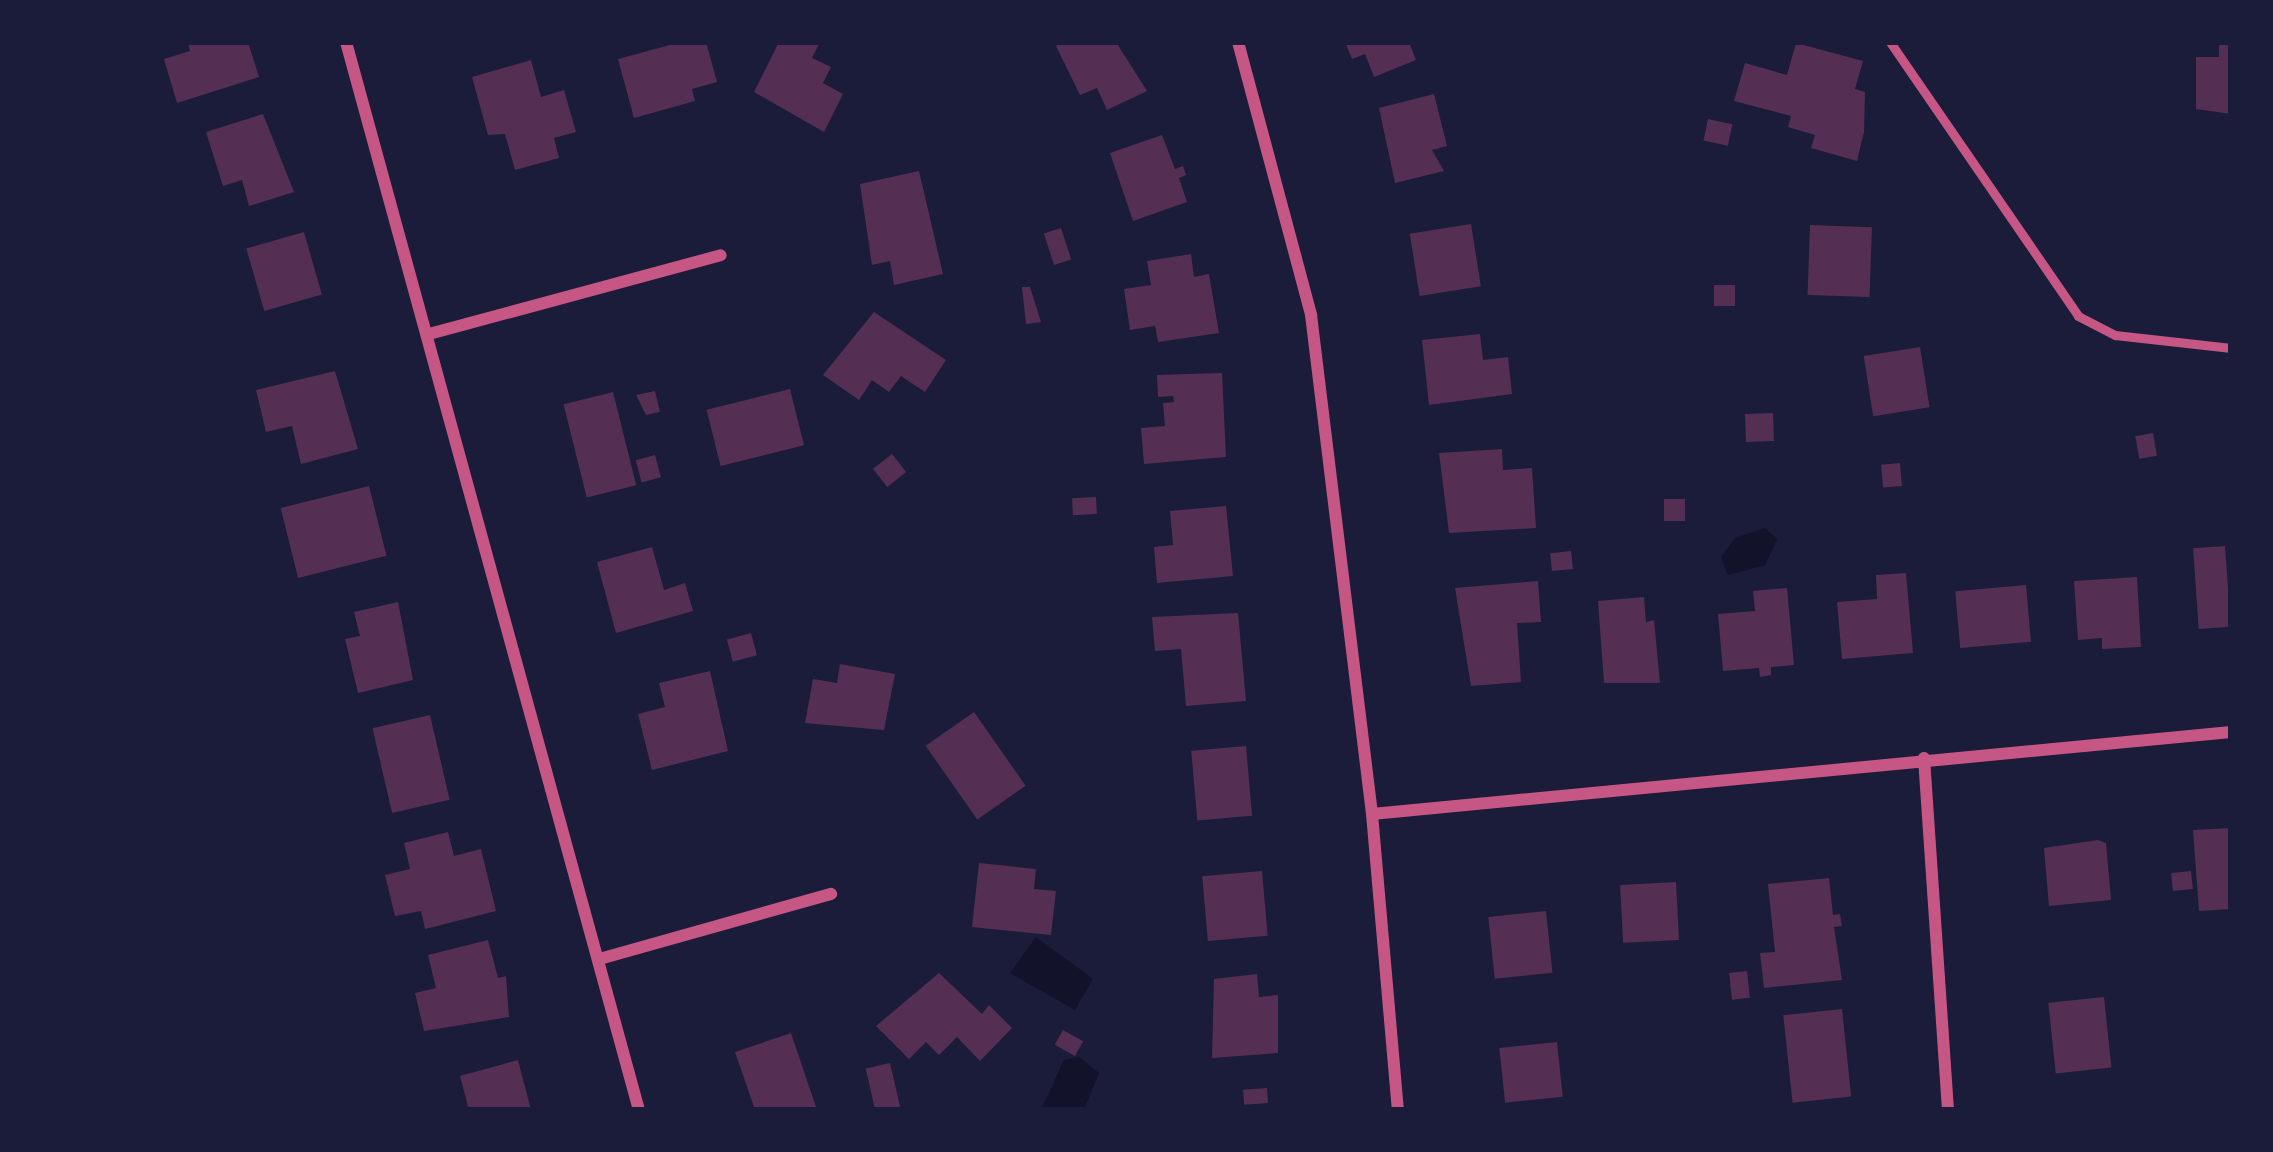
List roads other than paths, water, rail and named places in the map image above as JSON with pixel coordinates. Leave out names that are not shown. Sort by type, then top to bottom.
[{"type":"street","points":[[346,42],[603,958],[639,1110]]},
{"type":"street","points":[[1238,42],[1311,315],[1372,814],[1398,1110]]},
{"type":"street","points":[[429,334],[721,256]]},
{"type":"street","points":[[1372,814],[2231,732]]},
{"type":"street","points":[[1924,758],[1948,1110]]},
{"type":"street","points":[[603,958],[831,894]]},
{"type":"lane","points":[[1890,42],[2078,316],[2115,335],[2231,348]]}]
